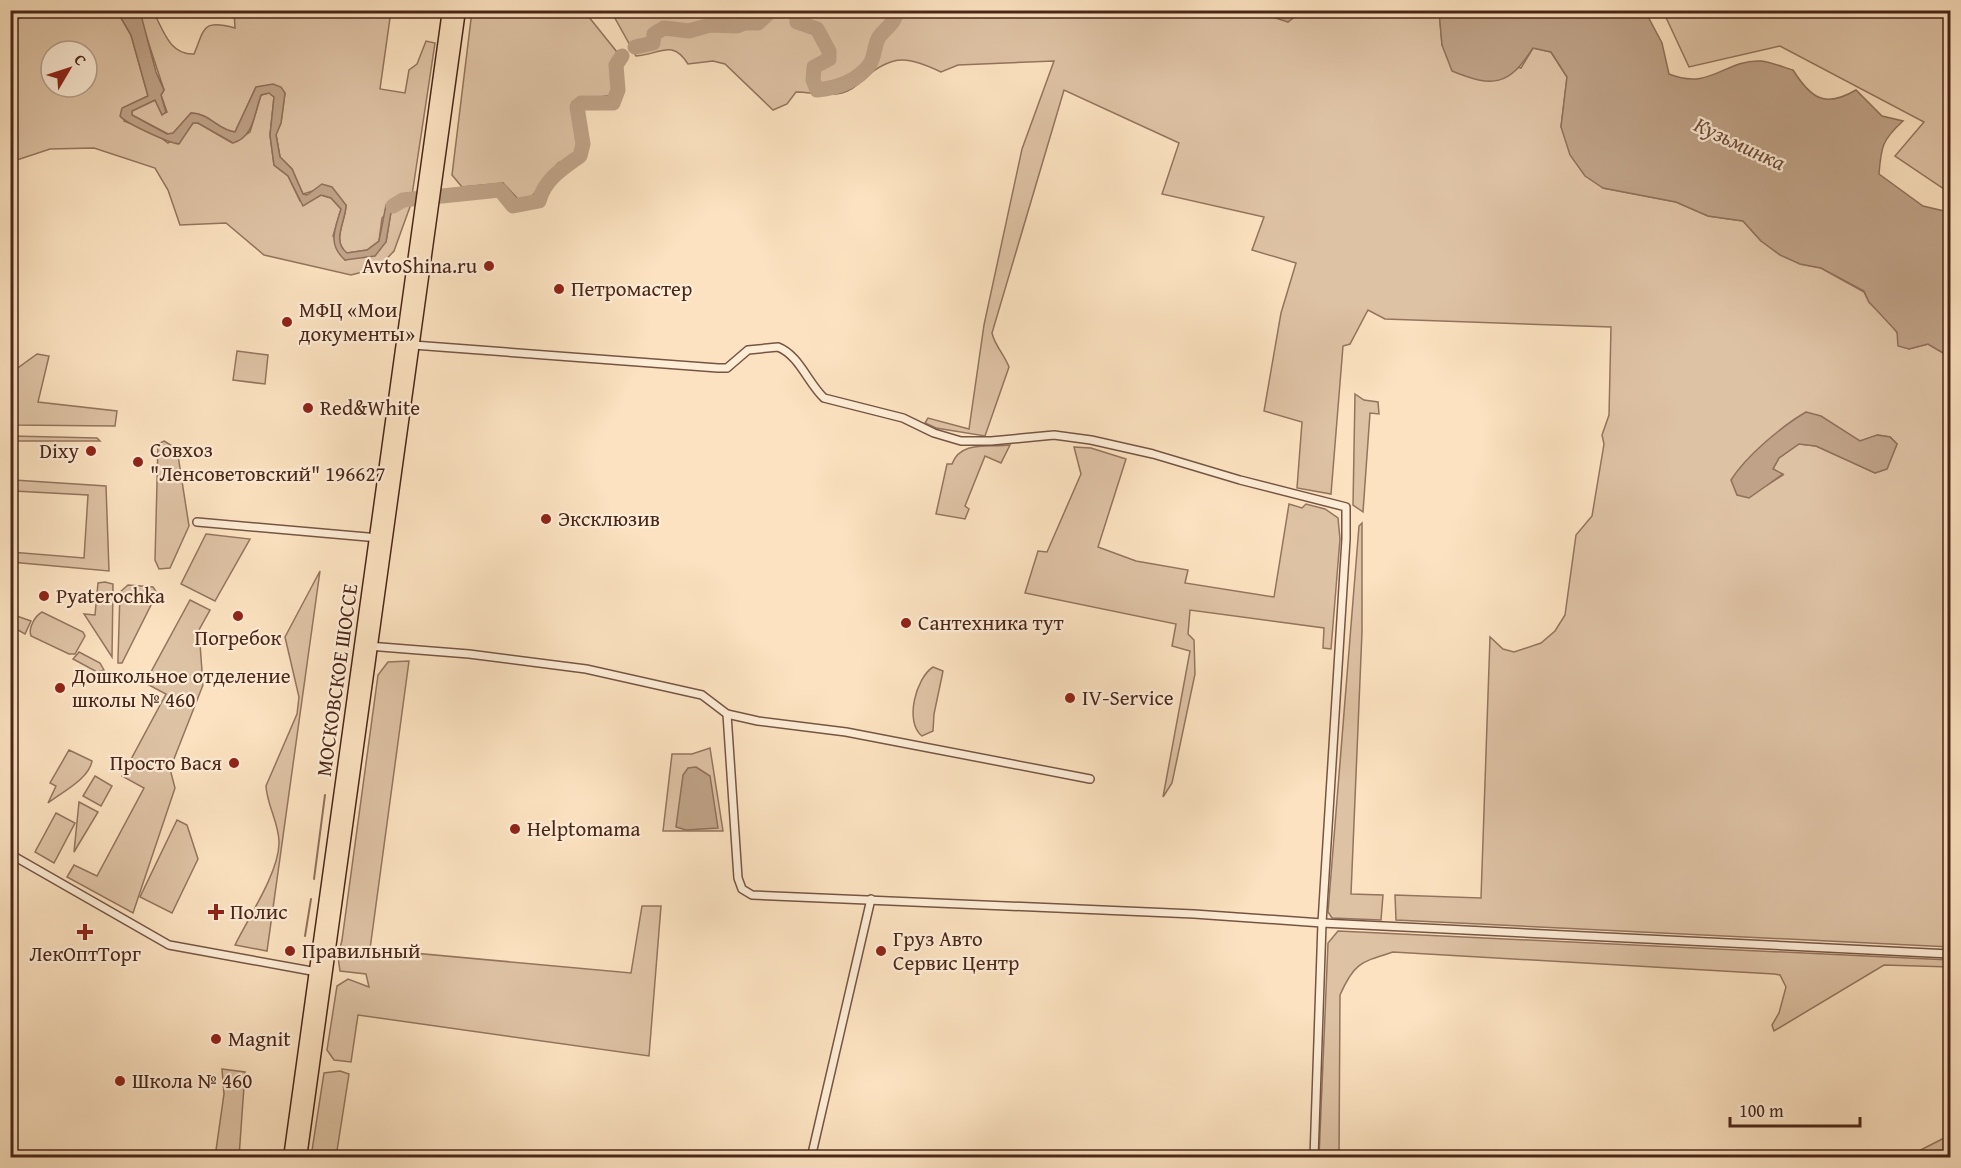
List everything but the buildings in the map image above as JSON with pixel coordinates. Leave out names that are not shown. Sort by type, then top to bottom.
[{"type":"highway","points":[[427,208],[449,10]]},
{"type":"highway","points":[[431,177],[459,10]]},
{"type":"highway","name":"МОСКОВСКОЕ ШОССЕ","points":[[381,538],[413,345],[427,208]]},
{"type":"highway","name":"МОСКОВСКОЕ ШОССЕ","points":[[300,1158],[381,538],[427,208]]},
{"type":"highway","name":"МОСКОВСКОЕ ШОССЕ","points":[[290,1158],[367,646]]},
{"type":"street","points":[[413,345],[718,368],[727,368],[748,350],[778,346],[793,357],[815,390],[824,398],[903,418],[948,438],[975,442],[1054,435],[1092,440],[1153,454],[1240,480],[1346,507],[1347,539],[1322,923],[1314,1158]]},
{"type":"street","points":[[196,522],[381,538]]},
{"type":"street","points":[[367,646],[470,654],[586,669],[702,695],[727,714],[846,732],[1090,778]]},
{"type":"street","points":[[727,714],[737,869],[742,888],[752,895],[1183,914],[1950,954]]},
{"type":"street","points":[[10,854],[169,945],[317,972]]},
{"type":"street","points":[[811,1158],[871,899]]},
{"type":"shaded area","points":[[1031,10],[1037,15],[1059,10],[1254,10],[1288,22],[1302,11],[1439,10],[1442,45],[1521,68],[1533,48],[1551,52],[1567,77],[1561,127],[1603,188],[1676,202],[1708,216],[1743,221],[1761,241],[1800,264],[1821,268],[1864,292],[1869,302],[1884,315],[1909,349],[1928,344],[1950,357],[1950,947],[1396,920],[1395,895],[1481,898],[1490,637],[1503,649],[1514,652],[1541,643],[1555,631],[1565,615],[1576,535],[1592,516],[1604,444],[1602,435],[1609,415],[1611,327],[1385,319],[1368,310],[1350,344],[1343,346],[1331,494],[1297,488],[1302,422],[1264,411],[1281,313],[1296,263],[1252,250],[1264,217],[1162,194],[1179,143],[1064,90],[992,333],[1009,367],[985,436],[936,428],[925,423],[928,418],[969,429],[984,325],[1022,149],[1054,61],[958,65],[941,72],[920,63],[893,61],[884,64],[845,92],[831,95],[796,92],[787,104],[773,110],[725,64],[713,61],[688,64],[682,56],[671,50],[636,56],[611,11]],"holes":[[[1795,419],[1848,435],[1860,441],[1878,435],[1890,437],[1897,444],[1887,469],[1875,473],[1816,446],[1799,444],[1779,458],[1773,469],[1783,475],[1767,485],[1742,466]]]},
{"type":"shaded area","points":[[30,11],[117,11],[131,35],[148,96],[129,105],[124,121],[153,132],[168,143],[188,130],[193,123],[198,123],[232,143],[250,132],[261,95],[269,93],[274,97],[270,135],[274,165],[288,176],[300,201],[311,200],[321,195],[331,198],[341,209],[333,236],[345,260],[386,242],[391,212],[403,204],[411,204],[394,251],[378,268],[351,275],[264,255],[226,223],[180,225],[168,190],[155,168],[94,148],[50,149],[11,162],[10,25]]},
{"type":"shaded area","points":[[138,11],[153,11],[173,46],[185,53],[194,54],[203,32],[210,25],[235,28],[234,11],[391,11],[380,89],[405,93],[409,70],[417,64],[426,41],[435,43],[412,195],[401,197],[382,218],[379,241],[367,250],[347,253],[340,243],[346,205],[316,190],[303,194],[292,169],[280,157],[276,134],[281,123],[285,93],[256,87],[235,132],[203,116],[191,113],[173,134],[168,134],[132,115],[132,111],[155,100],[162,114],[167,112],[161,95],[164,90]]},
{"type":"shaded area","points":[[472,11],[584,11],[617,52],[612,66],[612,94],[577,99],[572,102],[578,149],[572,156],[558,163],[529,200],[518,199],[503,183],[462,187],[452,175]]},
{"type":"shaded area","points":[[1663,11],[1936,11],[1941,13],[1950,11],[1950,193],[1895,156],[1924,122],[1780,46],[1689,67]]},
{"type":"shaded area","points":[[237,351],[268,355],[265,384],[233,380]]},
{"type":"shaded area","points":[[37,354],[49,356],[38,402],[117,411],[115,426],[11,425],[11,373]]},
{"type":"shaded area","points":[[1355,394],[1364,400],[1378,402],[1379,414],[1370,413],[1363,512],[1353,505]]},
{"type":"shaded area","points":[[11,436],[97,438],[100,441],[11,441]]},
{"type":"shaded area","points":[[164,441],[177,449],[189,526],[170,568],[159,569],[155,560],[158,444]]},
{"type":"shaded area","points":[[1010,445],[1001,463],[985,456],[965,506],[969,509],[965,519],[936,514],[947,464],[952,464],[956,456],[969,448]]},
{"type":"shaded area","points":[[1074,447],[1091,448],[1126,459],[1098,547],[1136,561],[1188,570],[1185,583],[1274,597],[1289,504],[1302,508],[1306,504],[1325,509],[1338,518],[1340,539],[1331,649],[1323,648],[1324,628],[1190,610],[1188,634],[1194,640],[1195,674],[1172,783],[1163,797],[1190,651],[1172,646],[1176,624],[1025,593],[1038,551],[1047,552],[1081,474]]},
{"type":"shaded area","points":[[14,480],[106,486],[109,571],[11,562],[11,552],[84,558],[88,495],[14,491]]},
{"type":"shaded area","points":[[1362,523],[1362,632],[1351,894],[1383,895],[1381,920],[1332,918],[1328,912],[1359,526]]},
{"type":"shaded area","points":[[206,534],[250,539],[215,601],[181,584]]},
{"type":"shaded area","points":[[320,571],[267,951],[235,945],[262,896],[277,856],[279,837],[266,786],[297,714],[299,697],[285,637]]},
{"type":"shaded area","points":[[98,583],[113,584],[112,657],[84,614],[95,615]]},
{"type":"shaded area","points":[[128,585],[153,587],[157,593],[122,663],[118,663],[120,592]]},
{"type":"shaded area","points":[[190,600],[210,610],[199,630],[203,685],[170,769],[175,788],[133,913],[67,877],[74,865],[97,876],[144,788],[122,776],[166,694],[145,683]]},
{"type":"shaded area","points":[[42,612],[83,632],[85,636],[75,654],[69,654],[31,636],[30,629],[33,622]]},
{"type":"shaded area","points":[[11,614],[31,621],[25,634],[11,626]]},
{"type":"shaded area","points":[[79,652],[100,663],[104,670],[97,672],[73,659]]},
{"type":"shaded area","points":[[409,661],[370,949],[631,973],[642,906],[661,906],[649,1056],[358,1015],[351,1062],[334,1060],[327,1050],[337,986],[348,979],[369,987],[366,974],[340,971],[338,957],[378,675],[388,662]]},
{"type":"shaded area","points":[[933,667],[943,671],[934,714],[933,731],[922,736],[914,721],[914,700],[922,680]]},
{"type":"shaded area","points":[[710,748],[723,831],[663,831],[672,754],[692,754]]},
{"type":"shaded area","points":[[69,750],[92,761],[90,768],[67,790],[48,803],[56,786],[50,783]]},
{"type":"shaded area","points":[[95,776],[112,786],[101,806],[83,796]]},
{"type":"shaded area","points":[[79,802],[98,812],[74,852]]},
{"type":"shaded area","points":[[56,813],[75,823],[54,863],[35,852]]},
{"type":"shaded area","points":[[177,820],[187,825],[198,859],[172,913],[140,897]]},
{"type":"shaded area","points":[[1338,931],[1950,960],[1950,967],[1884,965],[1774,1031],[1772,1025],[1779,1013],[1786,987],[1780,975],[1393,952],[1373,958],[1354,970],[1340,995],[1339,1157],[1319,1157],[1328,943]]},
{"type":"shaded area","points":[[222,1069],[245,1072],[239,1157],[215,1157],[224,1094]]},
{"type":"shaded area","points":[[340,1071],[349,1074],[336,1157],[311,1157],[324,1073]]},
{"type":"shaded area","points":[[1950,1135],[1950,1157],[1907,1157]]},
{"type":"water","points":[[117,11],[138,11],[141,15],[156,72],[164,90],[161,95],[166,112],[162,115],[155,100],[132,111],[132,115],[167,134],[173,133],[191,113],[203,116],[235,132],[256,87],[273,84],[281,87],[285,93],[281,123],[276,135],[280,157],[292,169],[303,194],[307,195],[322,184],[332,187],[346,205],[340,230],[340,243],[347,253],[367,250],[379,241],[386,205],[401,197],[412,195],[411,204],[403,204],[391,212],[386,242],[375,256],[345,260],[339,254],[334,242],[341,209],[331,198],[321,195],[303,206],[288,176],[274,165],[270,135],[274,97],[269,93],[261,95],[255,117],[245,136],[233,143],[198,123],[193,123],[179,144],[174,143],[138,128],[120,116],[122,108],[148,96],[131,35]]},
{"type":"water","points":[[1254,11],[1302,11],[1288,22]]},
{"type":"water","points":[[1439,11],[1645,11],[1662,43],[1669,74],[1696,79],[1737,65],[1761,61],[1793,70],[1806,87],[1819,97],[1835,99],[1856,90],[1882,116],[1903,121],[1884,144],[1879,174],[1923,206],[1944,211],[1950,218],[1950,357],[1928,344],[1909,349],[1898,346],[1897,332],[1869,302],[1864,291],[1821,268],[1800,264],[1780,255],[1761,241],[1743,221],[1708,216],[1676,202],[1603,188],[1585,176],[1570,155],[1561,127],[1567,77],[1551,52],[1533,48],[1516,70],[1499,80],[1479,80],[1452,71],[1442,45]]},
{"type":"water","points":[[1806,412],[1821,416],[1860,441],[1877,435],[1890,437],[1897,444],[1887,469],[1875,473],[1816,446],[1799,444],[1779,458],[1773,469],[1783,474],[1749,498],[1737,495],[1731,480],[1746,461],[1765,442]]},
{"type":"water","points":[[696,767],[710,776],[718,828],[686,830],[676,827],[683,775],[688,768]]},
{"type":"waterway","name":"Кузьминка","points":[[635,47],[653,43],[654,34],[664,28],[689,31],[710,25],[737,26],[745,23],[758,23],[772,10]]},
{"type":"waterway","name":"Кузьминка","points":[[796,10],[797,22],[817,29],[829,51],[829,59],[814,67],[813,80],[817,90],[846,83],[865,70],[872,61],[879,37],[893,21],[897,10]]},
{"type":"waterway","name":"Кузьминка","points":[[393,206],[403,200],[500,190],[513,206],[539,201],[550,181],[580,156],[583,144],[577,107],[581,103],[613,103],[618,90],[616,65],[622,56]]},
{"type":"waterway","points":[[314,879],[325,795]]},
{"type":"waterway","points":[[305,936],[311,899]]},
{"type":"waterway","points":[[1937,1158],[1950,1149]]},
{"type":"place","name":"AvtoShina.ru","points":[[489,266]]},
{"type":"place","name":"Петромастер","points":[[559,289]]},
{"type":"place","name":"МФЦ «Мои документы»","points":[[287,322]]},
{"type":"place","name":"Red&White","points":[[308,408]]},
{"type":"place","name":"Dixy","points":[[91,451]]},
{"type":"place","name":"Совхоз \"Ленсоветовский\" 196627","points":[[138,462]]},
{"type":"place","name":"Эксклюзив","points":[[546,519]]},
{"type":"place","name":"Pyaterochka","points":[[44,596]]},
{"type":"place","name":"Погребок","points":[[238,616]]},
{"type":"place","name":"Сантехника тут","points":[[906,623]]},
{"type":"place","name":"Дошкольное отделение школы № 460","points":[[60,688]]},
{"type":"place","name":"IV-Service","points":[[1070,698]]},
{"type":"place","name":"Просто Вася","points":[[234,763]]},
{"type":"place","name":"Helptomama","points":[[515,829]]},
{"type":"place","name":"Полис","points":[[216,912]]},
{"type":"place","name":"ЛекОптТорг","points":[[85,932]]},
{"type":"place","name":"Правильный","points":[[290,951]]},
{"type":"place","name":"Груз Авто Сервис Центр","points":[[881,951]]},
{"type":"place","name":"Magnit","points":[[216,1039]]},
{"type":"place","name":"Школа № 460","points":[[120,1081]]}]
